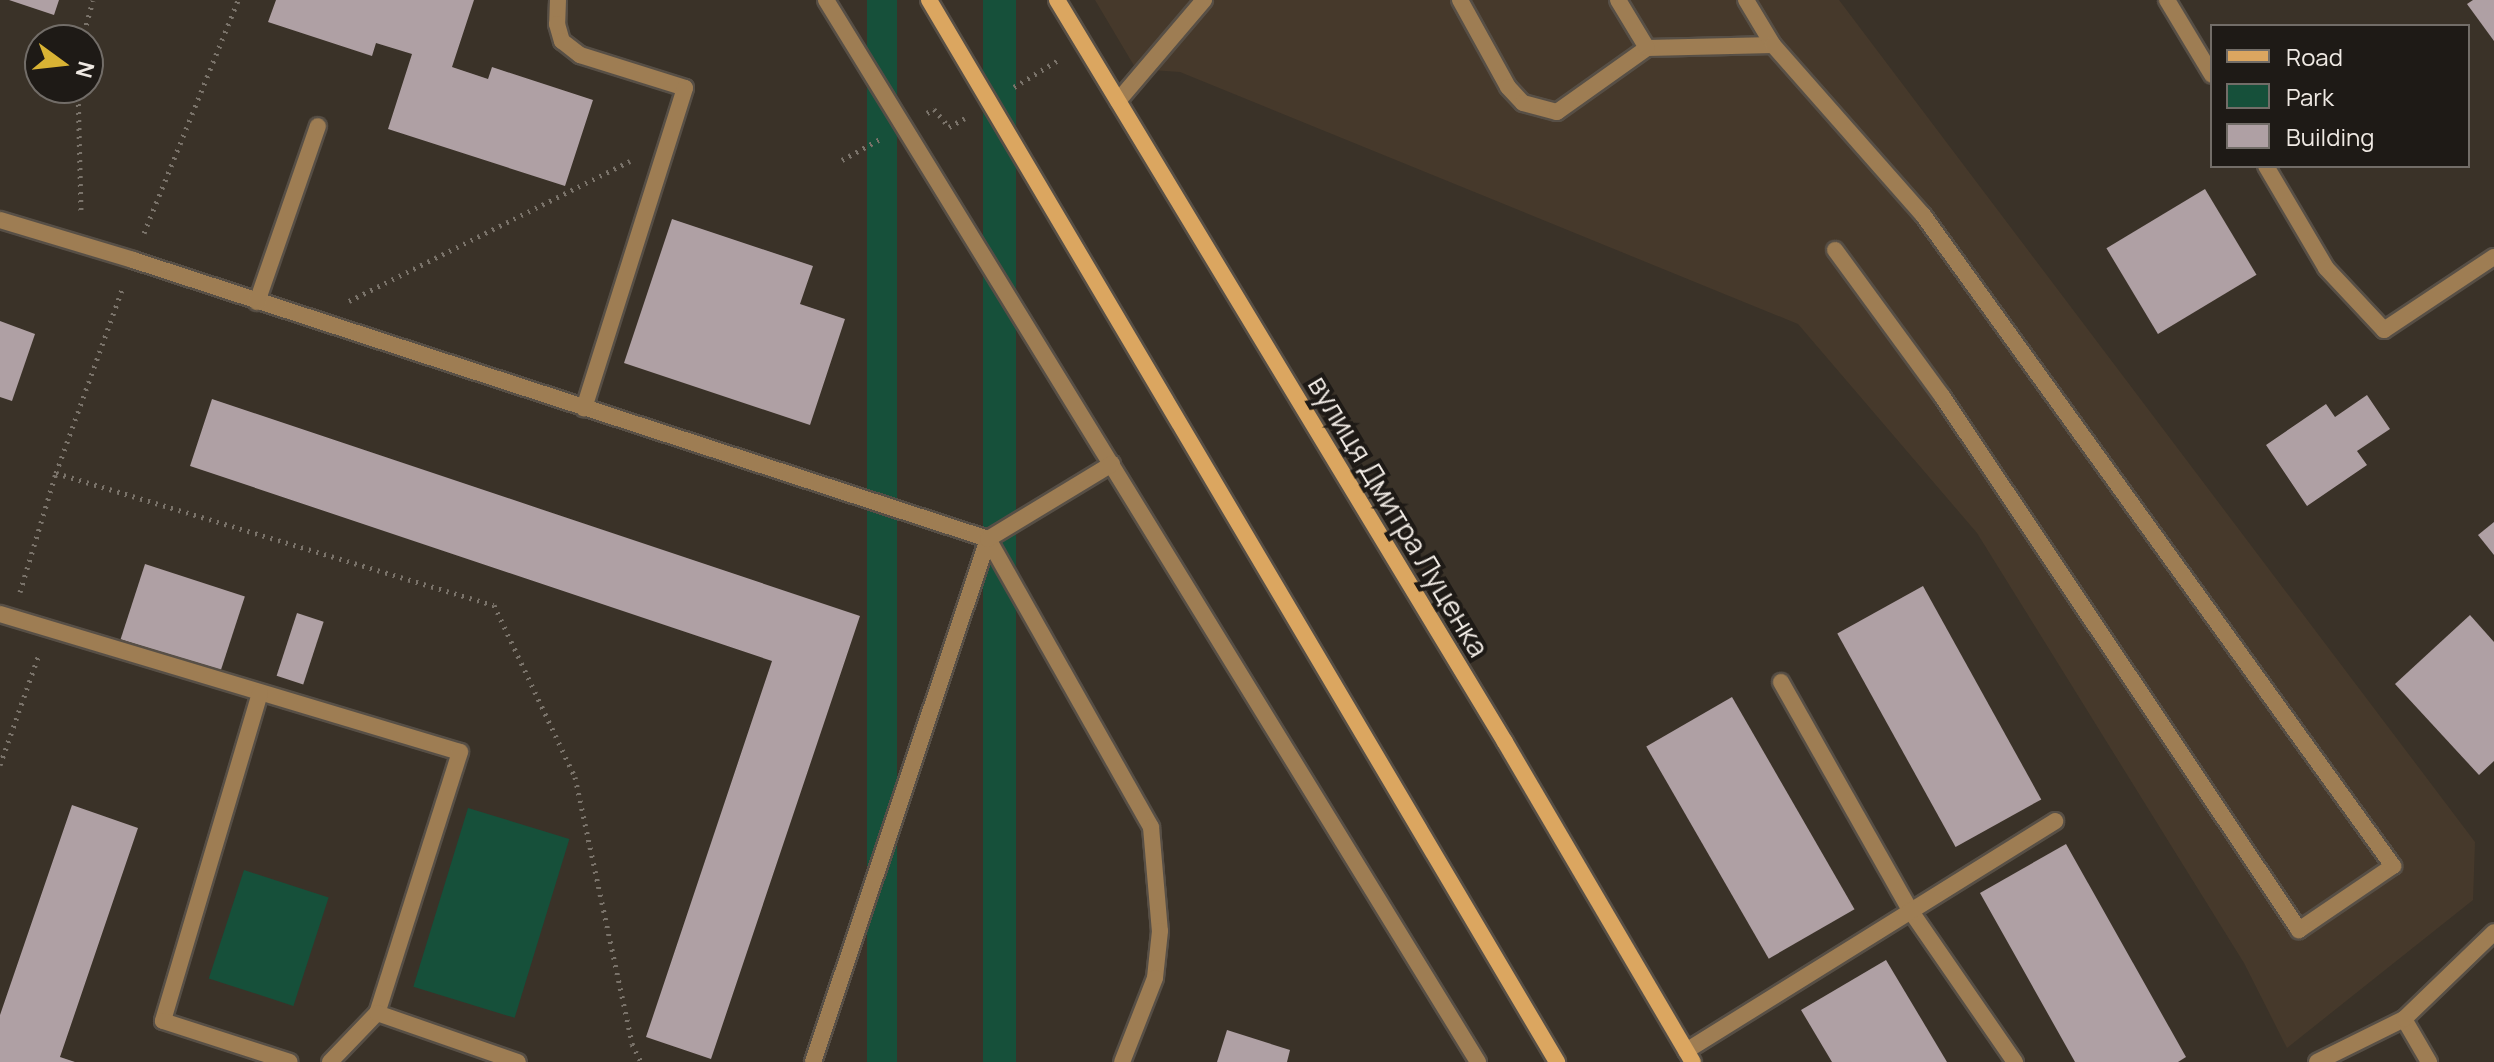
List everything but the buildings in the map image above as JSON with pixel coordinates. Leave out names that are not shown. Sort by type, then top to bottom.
[{"type":"main road","points":[[929,0],[1557,1062]]},
{"type":"main road","name":"вулиця Дмитра Луценка","points":[[1057,0],[1505,742],[1690,1056]]},
{"type":"street","points":[[558,0],[557,24],[562,41],[580,55],[685,88],[584,408]]},
{"type":"street","points":[[826,0],[1478,1062]]},
{"type":"street","points":[[1118,101],[1204,0]]},
{"type":"street","points":[[1460,0],[1508,87],[1523,103],[1557,112],[1647,48],[1773,45]]},
{"type":"street","points":[[1618,0],[1647,48]]},
{"type":"street","points":[[1746,0],[1773,45],[1923,215],[2393,866],[2299,930],[1942,396],[1835,250]]},
{"type":"street","points":[[2167,0],[2210,72]]},
{"type":"street","points":[[257,302],[318,126]]},
{"type":"street","points":[[2267,168],[2326,268],[2384,330],[2494,257]]},
{"type":"street","points":[[0,220],[81,247],[133,260],[988,539],[1151,827],[1160,931],[1155,978],[1122,1062]]},
{"type":"street","points":[[813,1062],[988,539],[1112,464]]},
{"type":"street","points":[[6,616],[460,752],[377,1013],[330,1062]]},
{"type":"street","points":[[1781,682],[1910,910],[2015,1062]]},
{"type":"street","points":[[260,693],[163,1021],[290,1062]]},
{"type":"street","points":[[1690,1056],[1910,910],[2055,821]]},
{"type":"street","points":[[2317,1062],[2404,1019],[2494,932]]},
{"type":"street","points":[[377,1013],[518,1062]]},
{"type":"street","points":[[2404,1019],[2429,1062]]},
{"type":"path","points":[[86,24],[93,0]]},
{"type":"path","points":[[6,616],[133,260],[238,0]]},
{"type":"path","points":[[78,104],[81,247]]},
{"type":"path","points":[[313,320],[667,142]]},
{"type":"path","points":[[56,473],[494,605],[575,777],[632,1044],[641,1062]]},
{"type":"path","points":[[0,765],[48,630]]},
{"type":"shaded area","points":[[1095,0],[1839,0],[2475,842],[2473,900],[2287,1048],[2244,963],[1977,533],[1798,324],[1180,72],[1136,69]]},
{"type":"green space","points":[[867,0],[897,0],[897,1062],[867,1062]]},
{"type":"green space","points":[[983,0],[1016,0],[1016,1062],[983,1062]]},
{"type":"green space","points":[[468,808],[569,839],[515,1018],[413,987]]},
{"type":"green space","points":[[244,870],[329,898],[293,1006],[209,978]]}]
